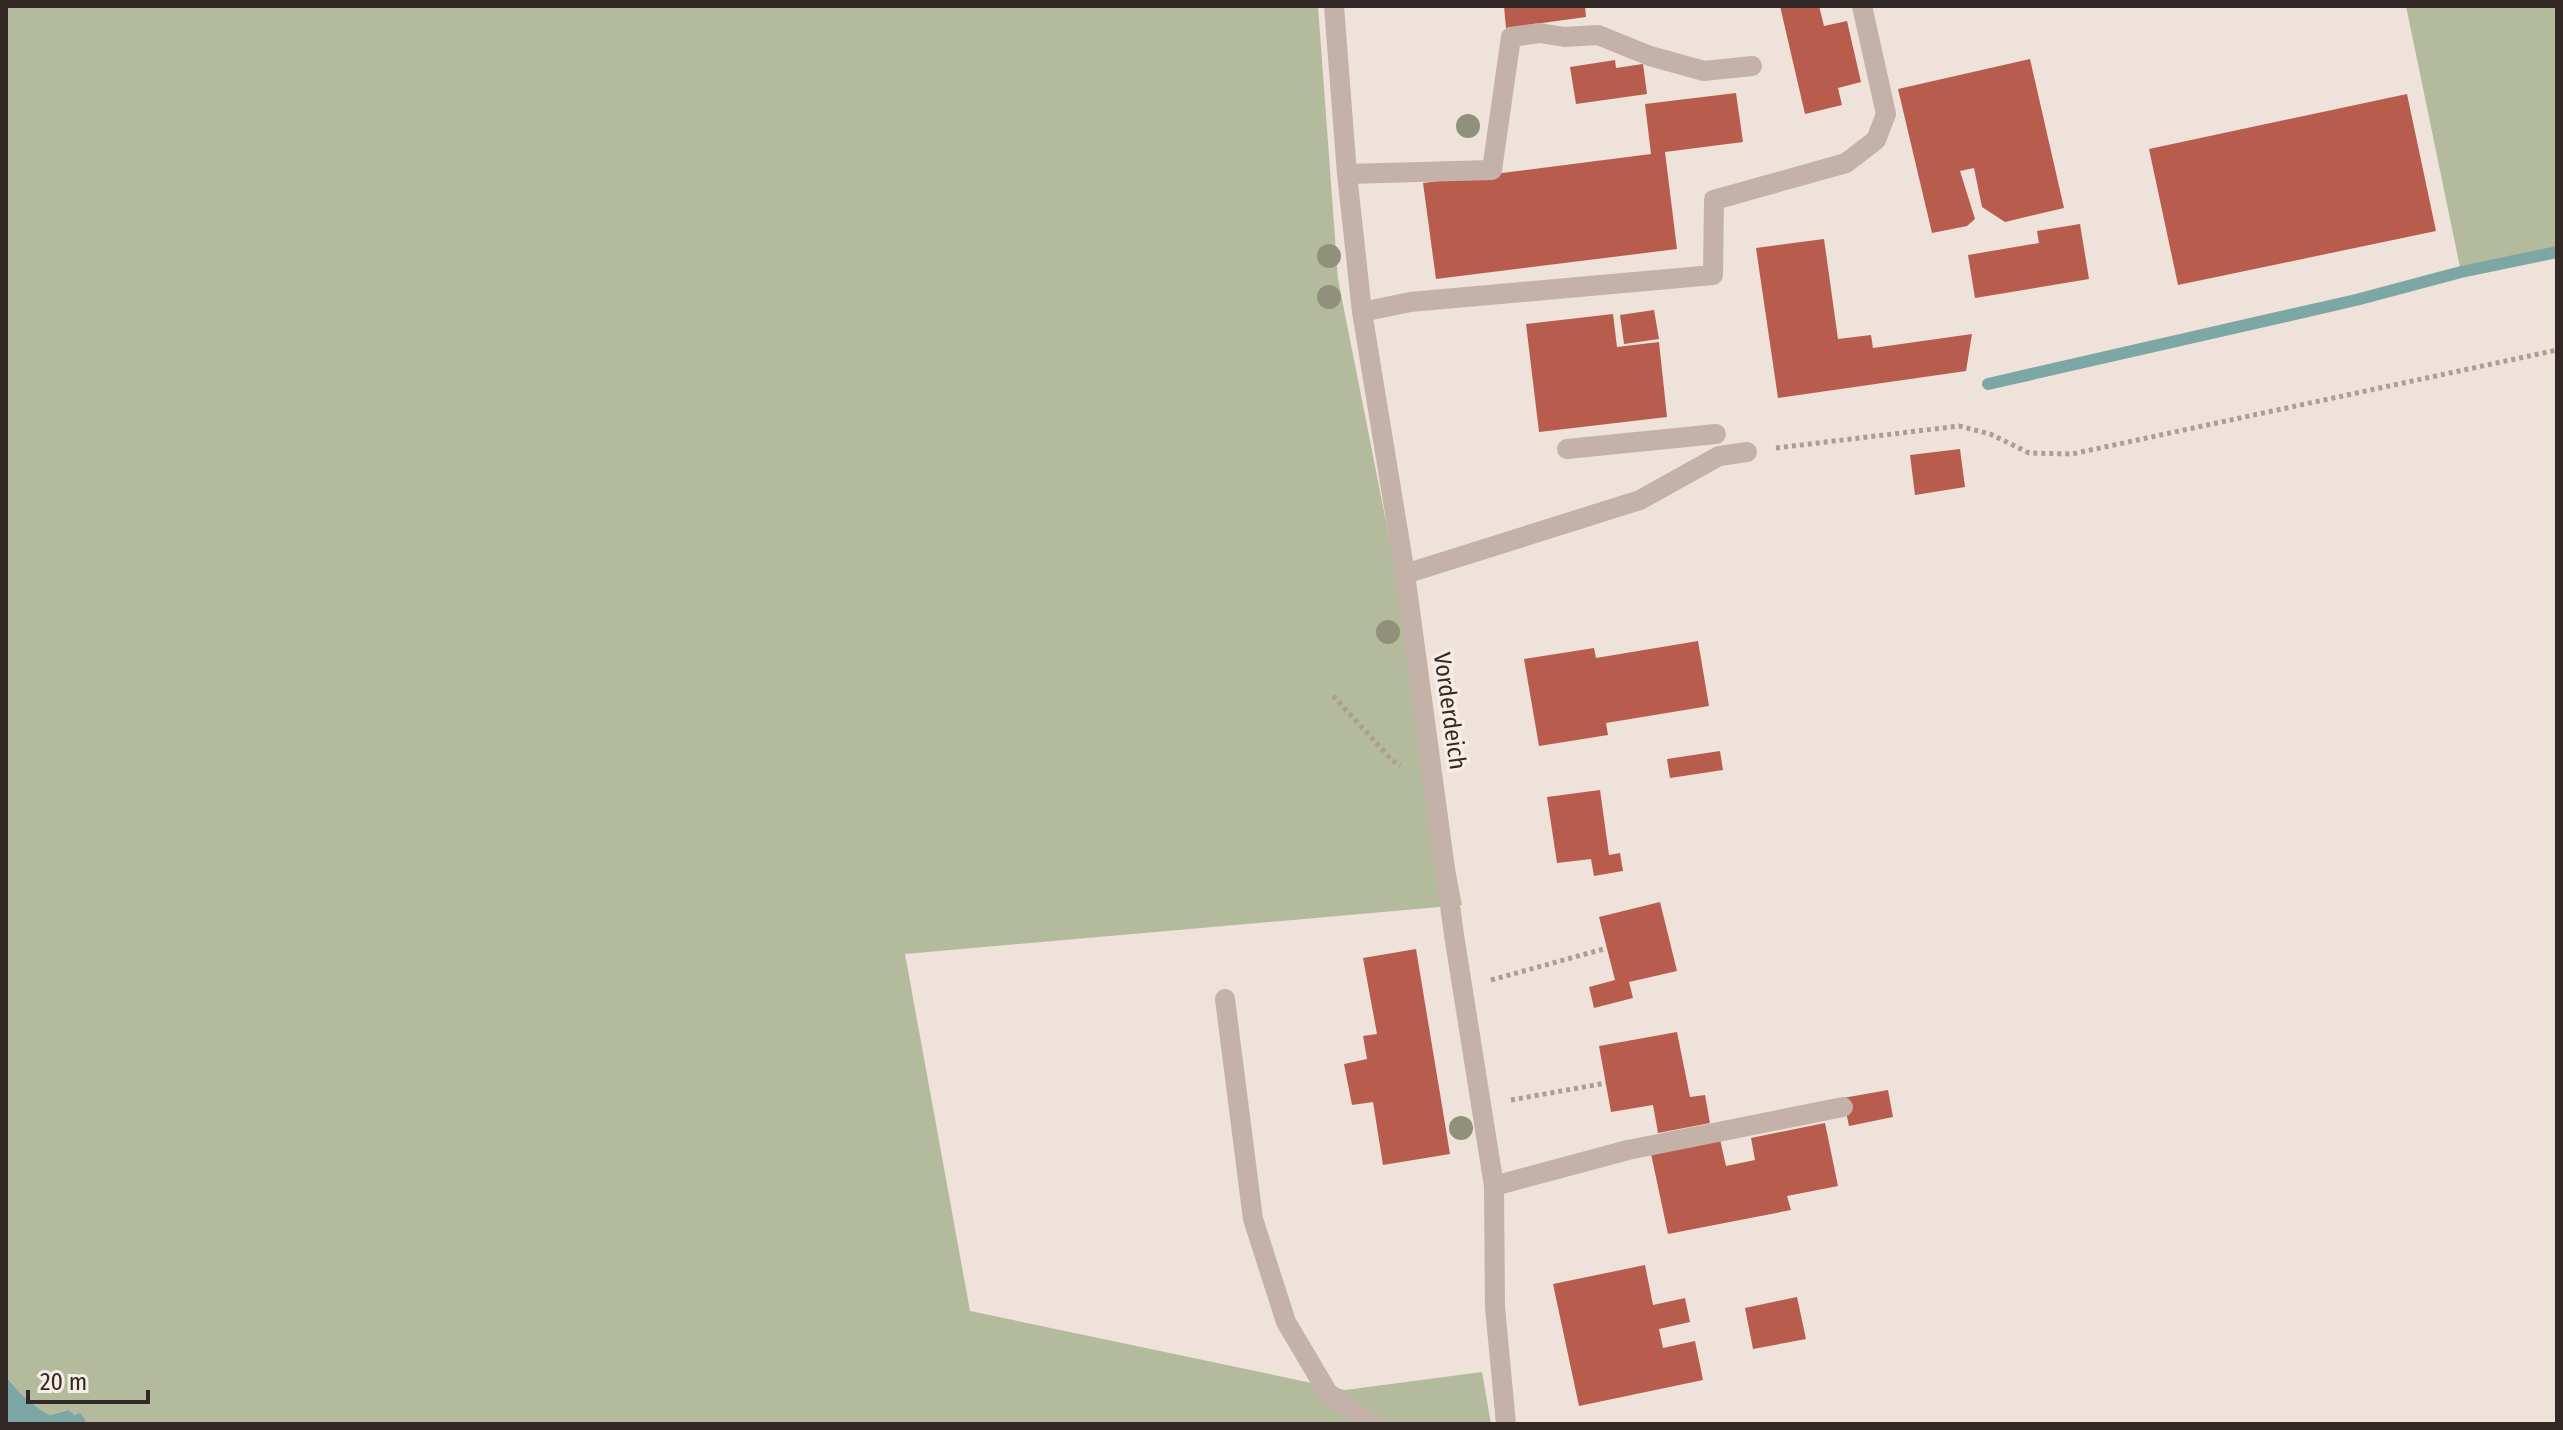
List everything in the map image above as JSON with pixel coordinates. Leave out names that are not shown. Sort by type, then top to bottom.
[{"type":"street","name":"Vorderdeich","points":[[1334,6],[1362,312],[1405,574],[1494,1186],[1495,1307],[1506,1424]]},
{"type":"street","points":[[1362,312],[1410,302],[1713,275],[1714,200],[1846,163],[1876,140],[1886,114],[1862,6]]},
{"type":"street","points":[[1347,174],[1492,170],[1511,37],[1540,33],[1564,37],[1598,35],[1650,56],[1704,71],[1752,66]]},
{"type":"street","points":[[1567,449],[1716,434]]},
{"type":"street","points":[[1405,574],[1640,500],[1719,456],[1747,452]]},
{"type":"street","points":[[1225,999],[1253,1219],[1286,1322],[1328,1393],[1372,1424]]},
{"type":"street","points":[[1494,1186],[1628,1150],[1843,1107]]},
{"type":"path","points":[[1747,452],[1959,426],[1990,434],[2029,453],[2072,454],[2557,350]]},
{"type":"path","points":[[1333,696],[1392,760],[1434,789]]},
{"type":"path","points":[[1463,988],[1607,948]]},
{"type":"path","points":[[1482,1105],[1606,1083]]},
{"type":"green space","points":[[6,6],[1318,6],[1338,279],[1462,905],[905,954],[970,1311],[1345,1390],[1482,1372],[1491,1424],[84,1424],[86,1421],[67,1410],[50,1415],[28,1403],[6,1376]]},
{"type":"green space","points":[[2406,6],[2557,6],[2557,252],[2461,272]]},
{"type":"water","points":[[6,1376],[25,1398],[50,1415],[68,1410],[75,1415],[80,1413],[86,1421],[84,1424],[6,1424]]},
{"type":"building","points":[[1504,6],[1585,6],[1586,17],[1506,28]]},
{"type":"building","points":[[1780,6],[1819,6],[1824,26],[1847,21],[1861,82],[1838,88],[1842,105],[1805,114]]},
{"type":"building","points":[[2030,59],[2064,208],[2005,222],[1982,207],[1974,168],[1960,171],[1975,219],[1967,226],[1932,233],[1898,89]]},
{"type":"building","points":[[1615,60],[1616,68],[1643,64],[1647,94],[1576,104],[1570,67]]},
{"type":"building","points":[[1736,93],[1743,142],[1665,152],[1677,249],[1436,279],[1423,183],[1651,154],[1645,104]]},
{"type":"building","points":[[2407,94],[2436,231],[2178,285],[2149,149]]},
{"type":"building","points":[[2080,224],[2089,279],[1975,298],[1968,255],[2039,243],[2037,231]]},
{"type":"building","points":[[1824,239],[1838,339],[1871,335],[1873,348],[1972,334],[1966,371],[1778,398],[1756,248]]},
{"type":"building","points":[[1654,310],[1659,339],[1624,344],[1620,315]]},
{"type":"building","points":[[1613,314],[1617,347],[1659,342],[1667,417],[1539,432],[1526,324]]},
{"type":"building","points":[[1960,449],[1965,487],[1915,495],[1910,455]]},
{"type":"building","points":[[1698,641],[1709,706],[1606,723],[1608,735],[1539,746],[1524,659],[1594,648],[1596,658]]},
{"type":"building","points":[[1720,751],[1723,770],[1670,778],[1667,759]]},
{"type":"building","points":[[1600,790],[1609,855],[1620,853],[1623,871],[1594,876],[1591,859],[1557,863],[1547,797]]},
{"type":"building","points":[[1660,902],[1677,971],[1629,982],[1633,998],[1594,1008],[1589,987],[1615,980],[1599,917]]},
{"type":"building","points":[[1416,949],[1450,1154],[1383,1165],[1373,1102],[1352,1105],[1344,1064],[1367,1059],[1363,1036],[1377,1034],[1363,958]]},
{"type":"building","points":[[1677,1032],[1690,1097],[1705,1095],[1710,1123],[1658,1133],[1653,1105],[1611,1112],[1599,1046]]},
{"type":"building","points":[[1888,1090],[1893,1117],[1849,1126],[1843,1098]]},
{"type":"building","points":[[1825,1123],[1838,1186],[1787,1196],[1791,1210],[1668,1234],[1650,1149],[1719,1135],[1726,1166],[1755,1160],[1751,1138]]},
{"type":"building","points":[[1645,1265],[1653,1305],[1685,1298],[1690,1322],[1659,1329],[1663,1348],[1695,1341],[1703,1380],[1579,1406],[1553,1284]]},
{"type":"building","points":[[1797,1297],[1806,1339],[1753,1349],[1745,1308]]},
{"type":"waterway","points":[[1988,384],[2557,252]]}]
